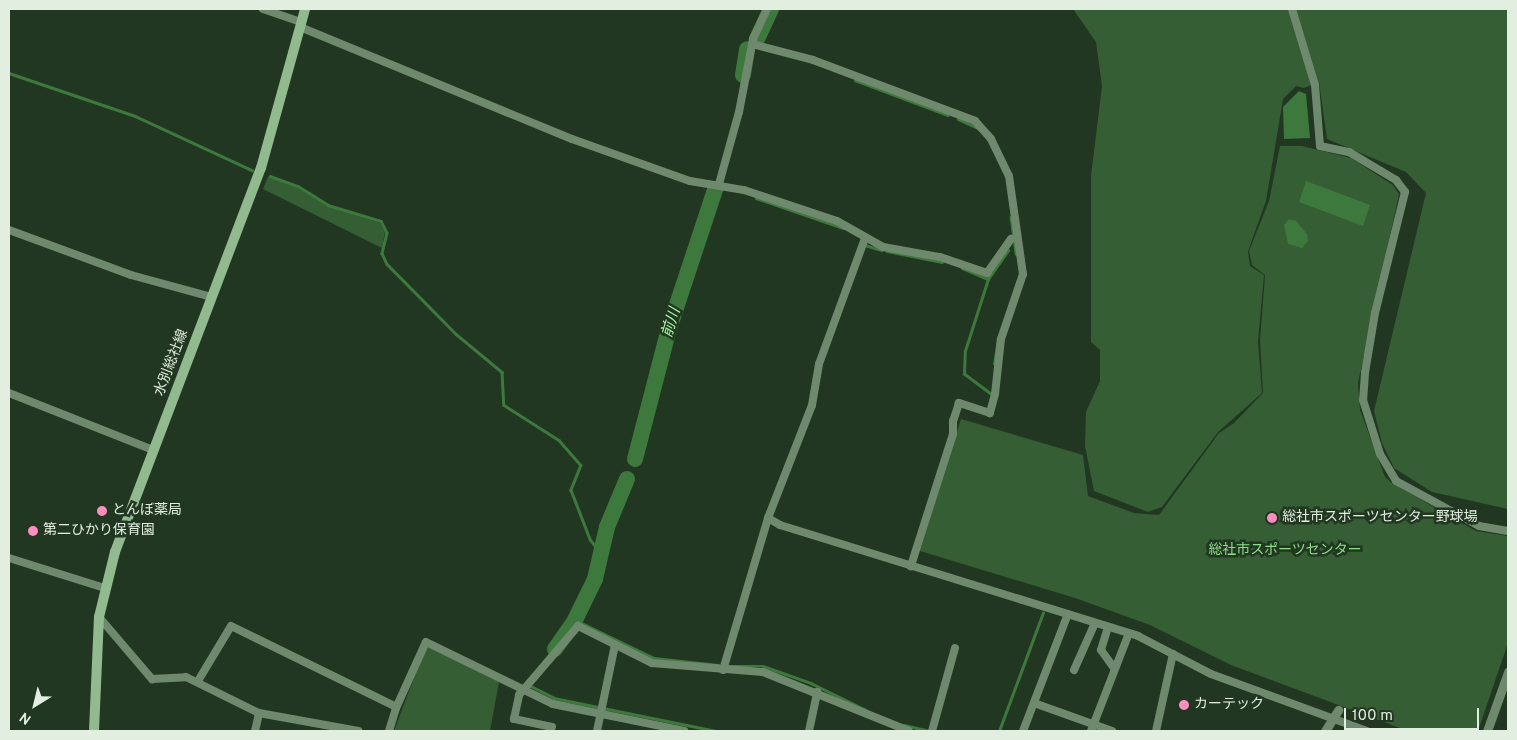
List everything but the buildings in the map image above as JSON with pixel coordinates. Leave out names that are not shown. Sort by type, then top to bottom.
[{"type":"main road","name":"水別総社線","points":[[94,731],[99,617],[105,588],[153,450],[261,168],[305,9]]},
{"type":"street","points":[[263,9],[572,140],[690,181],[713,187],[719,184],[837,221],[883,247],[940,257],[987,273],[1011,239]]},
{"type":"street","points":[[719,184],[739,112],[752,44],[767,9]]},
{"type":"street","points":[[1292,9],[1315,85],[1320,146],[1349,152],[1396,180],[1405,192],[1375,313],[1363,400],[1380,454],[1396,481],[1479,526],[1508,531]]},
{"type":"street","points":[[752,44],[821,63],[975,121],[992,139],[1010,176],[1022,274],[1000,339],[995,394],[990,413],[959,403],[953,421],[954,434],[911,566]]},
{"type":"street","points":[[9,230],[131,275],[212,297]]},
{"type":"street","points":[[724,667],[768,518],[812,405],[819,364],[865,238]]},
{"type":"street","points":[[9,393],[153,450]]},
{"type":"street","points":[[768,518],[780,525],[1129,633],[1211,674],[1336,714],[1367,731]]},
{"type":"street","points":[[9,558],[105,588]]},
{"type":"street","points":[[1023,731],[1068,614]]},
{"type":"street","points":[[99,617],[152,679],[186,677],[198,681],[259,712],[358,731]]},
{"type":"street","points":[[1074,670],[1095,622]]},
{"type":"street","points":[[198,681],[231,626],[396,707]]},
{"type":"street","points":[[552,727],[514,719],[519,695],[578,626],[652,663],[724,667],[763,672],[817,692],[909,731]]},
{"type":"street","points":[[1108,627],[1101,650],[1114,668]]},
{"type":"street","points":[[1092,728],[1129,633]]},
{"type":"street","points":[[389,731],[396,707],[426,642],[527,687],[553,704],[602,710],[684,731]]},
{"type":"street","points":[[597,731],[615,644]]},
{"type":"street","points":[[933,731],[955,648]]},
{"type":"street","points":[[1156,731],[1173,654]]},
{"type":"street","points":[[1487,731],[1508,672]]},
{"type":"street","points":[[808,731],[817,692]]},
{"type":"street","points":[[1034,703],[1092,728],[1112,731]]},
{"type":"street","points":[[255,731],[259,712]]},
{"type":"street","points":[[1325,731],[1336,714]]},
{"type":"green space","points":[[1073,9],[1508,9],[1508,509],[1432,492],[1394,468],[1382,443],[1374,411],[1426,193],[1406,172],[1327,139],[1319,82],[1304,88],[1296,86],[1283,99],[1266,201],[1248,251],[1250,266],[1264,275],[1258,341],[1262,393],[1218,432],[1162,507],[1148,512],[1094,491],[1085,446],[1086,412],[1100,381],[1100,350],[1091,342],[1091,176],[1102,86],[1096,42]]},
{"type":"green space","name":"総社市スポーツセンター","points":[[1280,146],[1302,146],[1351,158],[1393,185],[1399,194],[1358,383],[1360,410],[1385,477],[1392,483],[1476,531],[1508,536],[1508,643],[1478,731],[1408,731],[1231,665],[1150,625],[1075,598],[920,551],[961,419],[1083,455],[1088,496],[1134,513],[1159,515],[1219,433],[1234,423],[1263,393],[1260,340],[1265,275],[1252,265],[1249,251],[1269,201]]},
{"type":"green space","points":[[268,177],[293,185],[330,207],[380,223],[385,232],[382,248],[263,189]]},
{"type":"green space","points":[[430,647],[499,682],[490,731],[394,731],[425,649]]},
{"type":"shaded area","points":[[1299,91],[1306,94],[1310,138],[1284,139],[1283,107]]},
{"type":"shaded area","points":[[1306,181],[1370,205],[1363,226],[1299,202]]},
{"type":"shaded area","points":[[1289,219],[1296,221],[1307,234],[1308,241],[1302,248],[1288,244],[1284,225]]},
{"type":"waterway","name":"前川","points":[[757,39],[771,9]]},
{"type":"waterway","name":"前川","points":[[743,75],[747,49]]},
{"type":"waterway","points":[[9,73],[135,116],[252,170]]},
{"type":"waterway","points":[[855,80],[948,115]]},
{"type":"waterway","points":[[958,119],[976,127]]},
{"type":"waterway","points":[[270,176],[298,186],[328,205],[381,221],[387,233],[382,253],[387,264],[456,334],[502,372],[504,405],[559,440],[581,465],[571,490],[590,539],[600,553]]},
{"type":"waterway","name":"前川","points":[[635,459],[668,332],[715,190]]},
{"type":"waterway","points":[[756,198],[843,228]]},
{"type":"waterway","points":[[1011,217],[1016,254]]},
{"type":"waterway","points":[[865,245],[881,250]]},
{"type":"waterway","points":[[992,395],[964,374],[965,351],[988,279],[1008,250]]},
{"type":"waterway","points":[[887,251],[942,262]]},
{"type":"waterway","points":[[962,268],[988,279]]},
{"type":"waterway","points":[[994,364],[998,338]]},
{"type":"waterway","name":"前川","points":[[555,649],[575,620],[595,579],[607,527],[627,479]]},
{"type":"waterway","points":[[999,731],[1043,613]]},
{"type":"waterway","points":[[575,620],[654,658],[718,665]]},
{"type":"waterway","points":[[728,666],[763,666],[811,683],[866,710]]},
{"type":"waterway","points":[[529,685],[554,698],[716,731]]},
{"type":"waterway","points":[[904,725],[929,731]]},
{"type":"place","name":"とんぼ薬局","points":[[102,511]]},
{"type":"place","name":"総社市スポーツセンター野球場","points":[[1272,518]]},
{"type":"place","name":"第二ひかり保育園","points":[[33,531]]},
{"type":"place","name":"カーテック","points":[[1184,705]]}]
